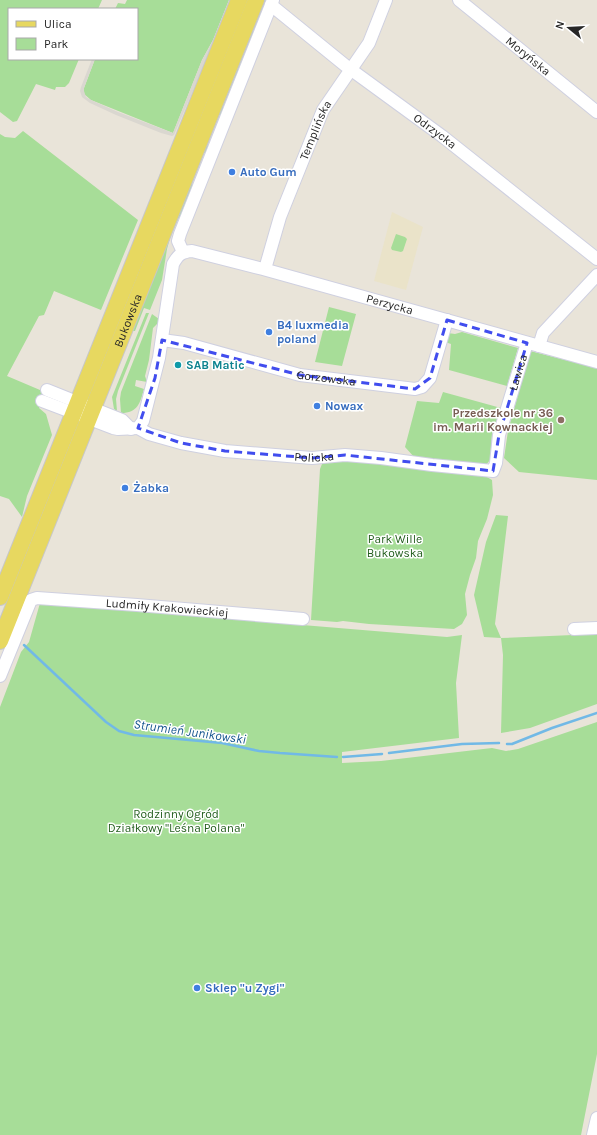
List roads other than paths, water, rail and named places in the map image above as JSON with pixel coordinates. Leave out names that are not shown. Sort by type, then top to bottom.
[{"type":"main road","name":"Bukowska","points":[[0,597],[239,0]]},
{"type":"main road","name":"Bukowska","points":[[0,641],[91,414],[267,2]]},
{"type":"street","name":"Templińska","points":[[265,270],[280,217],[323,110],[336,90],[352,70],[369,43],[386,0]]},
{"type":"street","name":"Moryńska","points":[[459,0],[597,112]]},
{"type":"street","name":"Odrzycka","points":[[267,2],[346,66],[442,136],[597,258]]},
{"type":"street","points":[[135,428],[143,421],[155,378],[173,264],[182,252],[178,241],[267,2]]},
{"type":"street","name":"Perzycka","points":[[182,252],[198,252],[597,362]]},
{"type":"street","name":"Ławica","points":[[493,471],[496,463],[499,435],[533,344],[597,275]]},
{"type":"street","name":"Gorzowska","points":[[162,340],[184,343],[300,375],[415,389],[422,387],[430,378],[447,320]]},
{"type":"street","name":"Policka","points":[[45,395],[91,414],[118,429],[135,428],[149,434],[181,443],[225,451],[312,458],[345,455],[493,471]]},
{"type":"street","name":"Ludmiły Krakowieckiej","points":[[0,676],[30,600],[43,598],[303,619]]},
{"type":"street","points":[[574,629],[597,628]]},
{"type":"street","points":[[593,1135],[597,1118]]},
{"type":"waterway","name":"Strumień Junikowski","points":[[24,645],[106,722],[119,731],[134,735],[222,743],[259,751],[337,757]]},
{"type":"waterway","name":"Strumień Junikowski","points":[[507,744],[512,744],[552,728],[597,713]]},
{"type":"waterway","name":"Strumień Junikowski","points":[[389,753],[462,744],[499,743]]},
{"type":"waterway","name":"Strumień Junikowski","points":[[343,757],[382,754]]},
{"type":"place","name":"Auto Gum","points":[[232,172]]},
{"type":"place","name":"B4 luxmedia poland","points":[[269,332]]},
{"type":"place","name":"SAB Matic","points":[[178,365]]},
{"type":"place","name":"Nowax","points":[[317,406]]},
{"type":"place","name":"Przedszkole nr 36 im. Marii Kownackiej","points":[[561,420]]},
{"type":"place","name":"Żabka","points":[[125,488]]},
{"type":"place","name":"Sklep \"u Zygi\"","points":[[197,988]]},
{"type":"park label","name":"Park Wille Bukowska","points":[[395,546]]},
{"type":"park label","name":"Rodzinny Ogród Działkowy \"Leśna Polana\"","points":[[176,821]]}]
